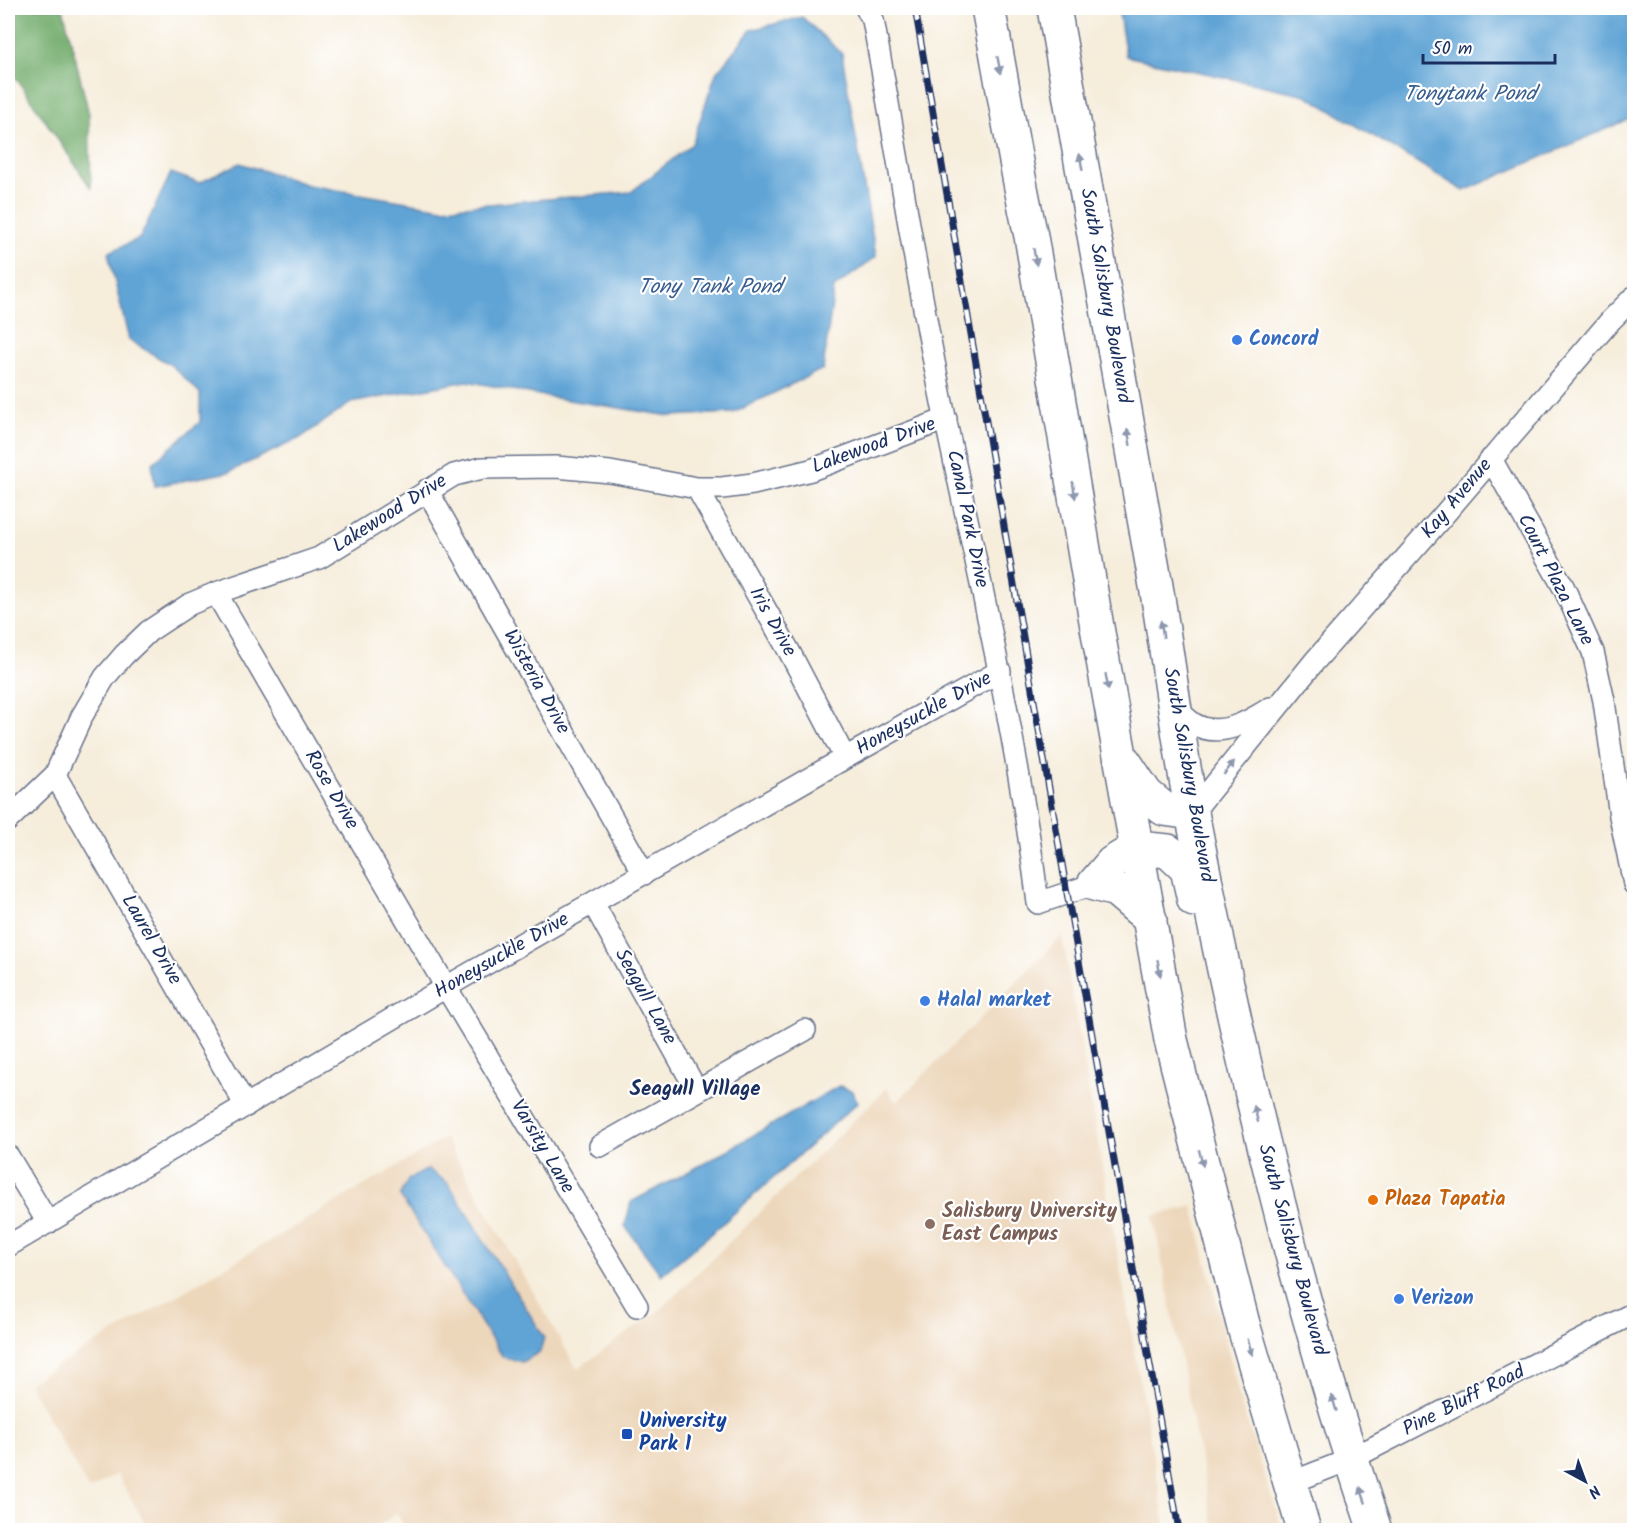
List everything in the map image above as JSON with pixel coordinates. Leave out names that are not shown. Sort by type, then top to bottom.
[{"type":"main road","points":[[988,8],[1018,178],[1031,236],[1097,627],[1172,1040],[1243,1324],[1304,1530]]},
{"type":"main road","name":"South Salisbury Boulevard","points":[[1054,8],[1157,593],[1192,813],[1221,955],[1248,1080],[1307,1313],[1375,1530]]},
{"type":"main road","points":[[1120,755],[1146,794],[1164,809],[1192,813]]},
{"type":"main road","points":[[1150,918],[1116,890],[1094,884],[1112,863],[1137,848],[1168,851],[1187,869],[1203,941],[1221,955]]},
{"type":"street","name":"Canal Park Drive","points":[[866,8],[873,20],[946,419],[1000,671],[1027,814],[1038,903],[1094,884]]},
{"type":"street","name":"Kay Avenue","points":[[1192,813],[1314,662],[1611,320],[1635,297]]},
{"type":"street","name":"Lakewood Drive","points":[[8,820],[55,775],[82,716],[105,677],[149,631],[190,604],[319,558],[454,475],[482,468],[556,466],[610,472],[697,488],[722,488],[753,484],[811,470],[946,419]]},
{"type":"street","name":"Court Plaza Lane","points":[[1491,459],[1564,588],[1593,652],[1604,701],[1620,816],[1635,884]]},
{"type":"street","name":"Iris Drive","points":[[697,488],[789,651],[845,758]]},
{"type":"street","name":"Wisteria Drive","points":[[427,490],[644,874]]},
{"type":"street","name":"Rose Drive","points":[[216,593],[446,987]]},
{"type":"street","name":"Honeysuckle Drive","points":[[8,1246],[446,987],[1000,671]]},
{"type":"street","name":"Kay Avenue","points":[[1176,709],[1195,725],[1211,730],[1228,729],[1251,720],[1280,702]]},
{"type":"street","name":"Laurel Drive","points":[[55,775],[246,1106]]},
{"type":"street","name":"Seagull Lane","points":[[593,903],[697,1091]]},
{"type":"street","name":"Varsity Lane","points":[[446,987],[637,1306]]},
{"type":"street","points":[[600,1146],[805,1030]]},
{"type":"street","points":[[8,1156],[48,1223]]},
{"type":"street","name":"Pine Bluff Road","points":[[1290,1484],[1351,1459],[1635,1313]]},
{"type":"shaded area","name":"Salisbury University East Campus","points":[[1062,936],[1166,1530],[406,1530],[397,1513],[372,1530],[149,1530],[117,1474],[89,1490],[28,1383],[445,1138],[577,1369],[660,1310],[887,1088],[896,1103]]},
{"type":"shaded area","points":[[1193,1206],[1242,1407],[1283,1530],[1214,1530],[1153,1216]]},
{"type":"green space","points":[[8,8],[63,8],[89,114],[91,188],[8,66]]},
{"type":"water","name":"Tonytank Pond","points":[[1118,8],[1634,8],[1634,117],[1464,191],[1306,95],[1126,56]]},
{"type":"water","name":"Tony Tank Pond","points":[[802,17],[842,54],[876,257],[834,288],[823,369],[733,413],[670,416],[549,397],[467,381],[351,403],[300,438],[229,472],[155,486],[152,464],[200,422],[200,393],[171,365],[129,340],[108,253],[140,238],[171,173],[199,183],[240,163],[308,185],[442,208],[631,192],[692,144],[716,73],[751,30]]},
{"type":"water","points":[[839,1086],[851,1090],[858,1102],[712,1233],[661,1275],[625,1226],[631,1202],[707,1162]]},
{"type":"water","points":[[428,1169],[448,1183],[544,1337],[540,1352],[522,1362],[503,1357],[400,1196],[408,1180]]},
{"type":"railway","points":[[915,8],[1179,1530]]},
{"type":"place","name":"Concord","points":[[1237,340]]},
{"type":"place","name":"Halal market","points":[[925,1001]]},
{"type":"place","name":"Plaza Tapatia","points":[[1373,1200]]},
{"type":"place","name":"Salisbury University East Campus","points":[[930,1224]]},
{"type":"place","name":"Verizon","points":[[1399,1299]]},
{"type":"place","name":"University Park 1","points":[[627,1434]]},
{"type":"district","name":"Seagull Village","points":[[695,1089]]}]
